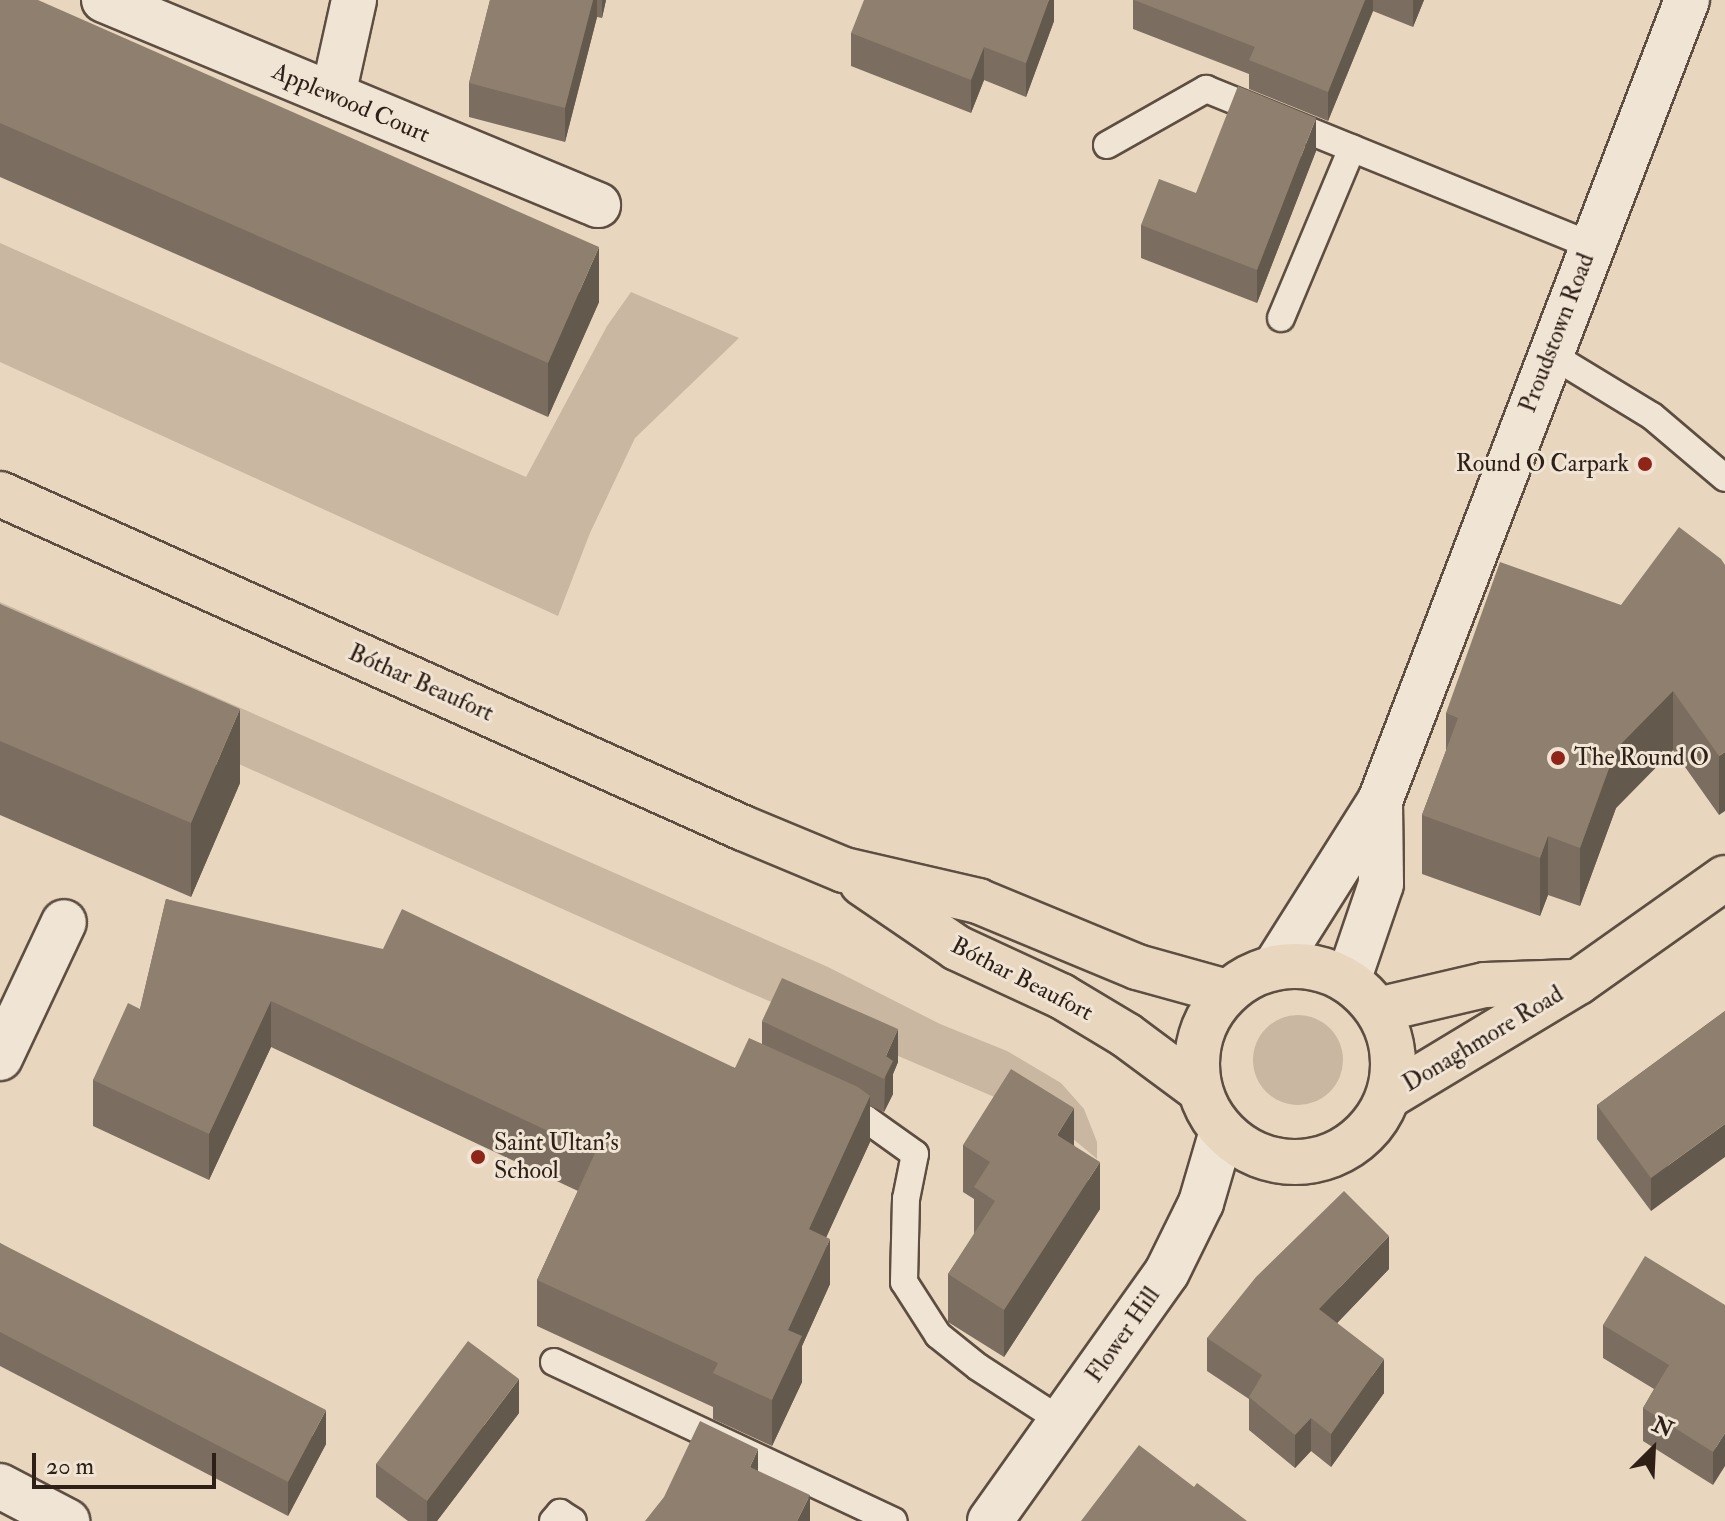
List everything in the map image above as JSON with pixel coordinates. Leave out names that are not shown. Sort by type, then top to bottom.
[{"type":"main road","name":"Applewood Court","points":[[104,0],[598,205]]},
{"type":"main road","points":[[333,95],[354,0]]},
{"type":"main road","name":"Proudstown Road","points":[[1275,967],[1380,801],[1687,0]]},
{"type":"main road","name":"Bóthar Beaufort","points":[[0,494],[743,828],[844,870],[978,901],[1137,967],[1227,992]]},
{"type":"main road","name":"Proudstown Road","points":[[1363,995],[1381,884],[1380,801]]},
{"type":"main road","name":"Bóthar Beaufort","points":[[844,870],[957,948],[1061,996],[1126,1035],[1200,1090]]},
{"type":"main road","name":"Donaghmore Road","points":[[1389,1096],[1578,982],[1725,878]]},
{"type":"main road","points":[[0,1058],[64,922]]},
{"type":"main road","points":[[1275,967],[1322,969],[1363,995],[1391,1040],[1394,1068],[1389,1096],[1366,1134],[1327,1158],[1305,1163],[1282,1163],[1260,1156],[1222,1131],[1200,1090],[1196,1064],[1200,1037],[1210,1013],[1227,992],[1258,972],[1275,967]]},
{"type":"main road","name":"Donaghmore Road","points":[[1363,995],[1485,985],[1578,982]]},
{"type":"main road","name":"Flower Hill","points":[[990,1521],[1167,1272],[1201,1203],[1222,1131]]},
{"type":"main road","points":[[0,1486],[67,1521]]},
{"type":"lane","points":[[1107,145],[1206,89],[1591,245]]},
{"type":"lane","points":[[1281,318],[1352,148]]},
{"type":"lane","points":[[1550,354],[1652,416],[1725,478]]},
{"type":"lane","points":[[813,1095],[866,1119],[915,1154],[906,1199],[904,1282],[938,1335],[978,1367],[1063,1422]]},
{"type":"lane","points":[[554,1362],[894,1521]]},
{"type":"lane","points":[[553,1521],[560,1513],[573,1521]]},
{"type":"shaded area","points":[[0,243],[526,477],[607,326],[631,292],[739,338],[635,438],[590,533],[558,616],[0,362]]},
{"type":"shaded area","points":[[0,602],[828,967],[940,1024],[1007,1051],[1061,1083],[1084,1109],[1097,1142],[1097,1159],[1053,1122],[741,989],[0,657]]},
{"type":"shaded area","points":[[1298,1015],[1315,1019],[1330,1028],[1339,1043],[1343,1060],[1339,1077],[1330,1092],[1315,1101],[1298,1105],[1281,1101],[1266,1092],[1257,1077],[1253,1060],[1257,1043],[1266,1028],[1281,1019]]},
{"type":"building","points":[[0,0],[38,0],[599,247],[548,363],[0,123]]},
{"type":"building","points":[[490,0],[593,0],[565,108],[469,83]]},
{"type":"building","points":[[864,0],[1049,0],[1026,63],[984,47],[971,80],[851,33]]},
{"type":"building","points":[[1134,0],[1365,0],[1328,92],[1249,60],[1255,47]]},
{"type":"building","points":[[1238,86],[1316,118],[1257,270],[1141,225],[1159,179],[1196,193]]},
{"type":"building","name":"The Round O","points":[[1679,527],[1725,565],[1725,752],[1719,756],[1673,691],[1616,749],[1580,848],[1548,836],[1540,858],[1422,815],[1458,718],[1446,713],[1500,562],[1621,605]]},
{"type":"building","points":[[0,604],[240,709],[191,823],[0,741]]},
{"type":"building","points":[[166,899],[383,949],[402,909],[735,1068],[749,1038],[858,1087],[870,1096],[809,1229],[830,1239],[788,1330],[802,1336],[772,1400],[713,1373],[718,1363],[537,1280],[595,1153],[271,1001],[209,1134],[93,1080],[128,1003],[140,1009]]},
{"type":"building","points":[[782,978],[898,1029],[886,1056],[893,1061],[884,1079],[762,1021]]},
{"type":"building","points":[[1725,1011],[1725,1124],[1651,1178],[1597,1105]]},
{"type":"building","points":[[1011,1069],[1074,1108],[1057,1135],[1100,1162],[1004,1310],[948,1274],[995,1201],[974,1187],[990,1162],[963,1145]]},
{"type":"building","points":[[1344,1191],[1389,1236],[1319,1309],[1384,1359],[1331,1434],[1311,1418],[1295,1435],[1249,1397],[1262,1375],[1207,1338],[1256,1277]]},
{"type":"building","points":[[0,1243],[326,1410],[288,1482],[0,1332]]},
{"type":"building","points":[[1645,1256],[1725,1305],[1725,1433],[1713,1452],[1643,1408],[1669,1365],[1603,1325]]},
{"type":"building","points":[[468,1341],[519,1379],[427,1501],[376,1464]]},
{"type":"building","points":[[700,1421],[758,1449],[750,1467],[810,1495],[797,1521],[645,1521],[664,1497]]},
{"type":"building","points":[[1139,1445],[1194,1487],[1197,1483],[1247,1521],[1081,1521]]},
{"type":"place","name":"Round O Carpark","points":[[1645,464]]},
{"type":"place","name":"The Round O","points":[[1558,758]]},
{"type":"place","name":"Saint Ultan's School","points":[[478,1157]]}]
